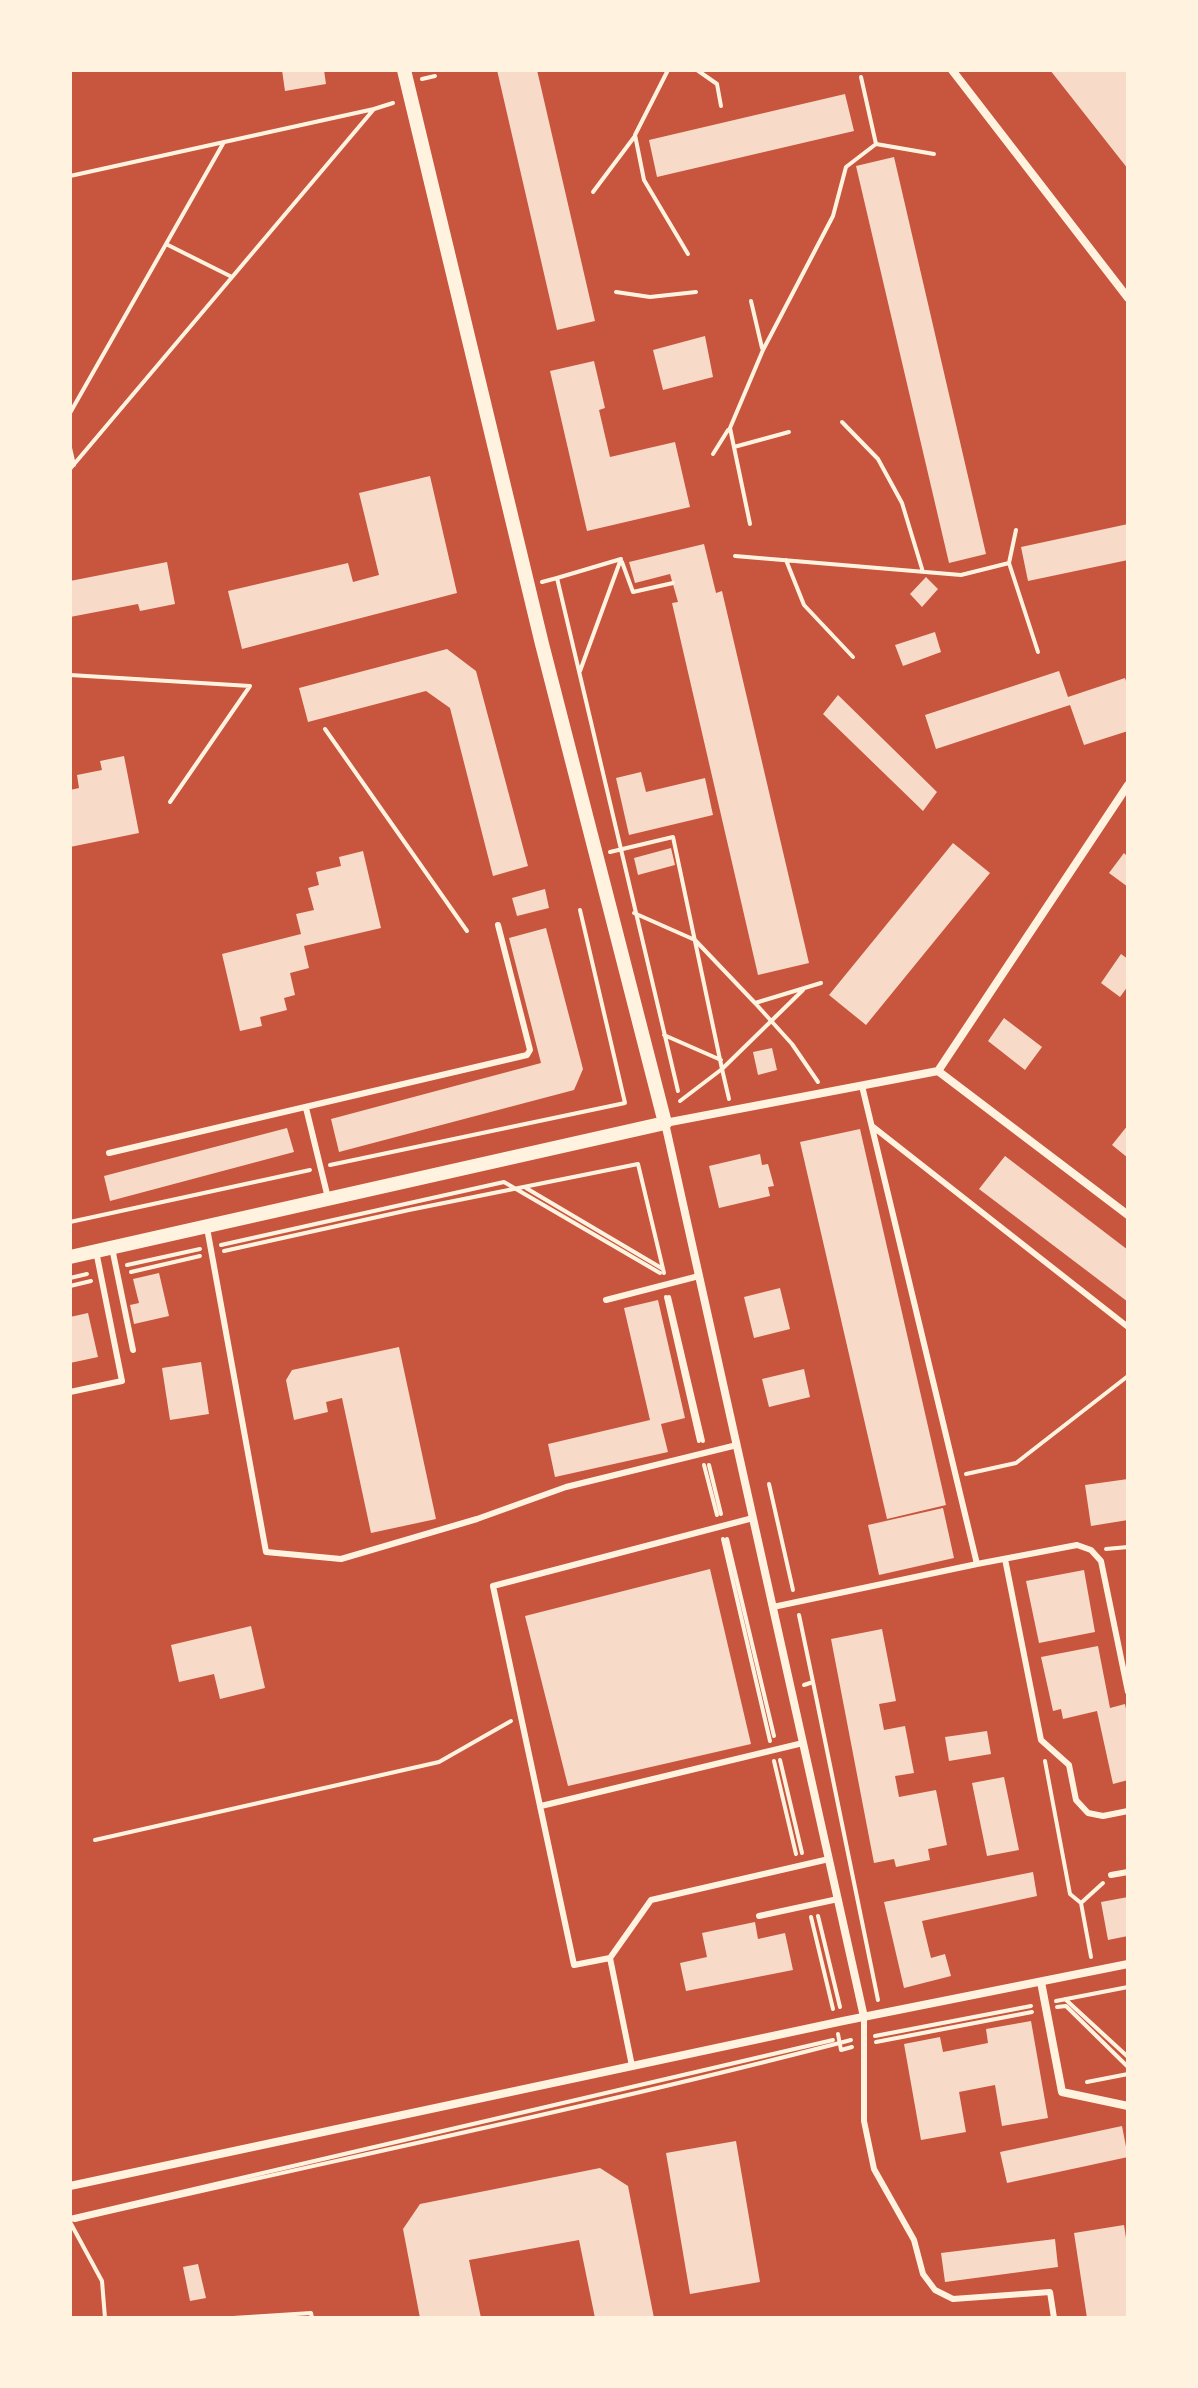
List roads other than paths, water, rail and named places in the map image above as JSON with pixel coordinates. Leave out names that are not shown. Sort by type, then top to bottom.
[{"type":"street","points":[[404,70],[529,586],[665,1123],[864,2017]]},
{"type":"street","points":[[952,70],[1128,298]]},
{"type":"street","points":[[70,1257],[665,1123],[938,1071],[1128,785]]},
{"type":"street","points":[[938,1071],[1127,1214]]},
{"type":"street","points":[[70,2186],[881,2013],[1128,1964]]},
{"type":"street","points":[[1041,1982],[1062,2092],[1128,2106]]},
{"type":"lane","points":[[109,1153],[530,1053],[498,925]]},
{"type":"lane","points":[[862,1086],[977,1564]]},
{"type":"lane","points":[[306,1108],[329,1198]]},
{"type":"lane","points":[[872,1126],[1128,1327]]},
{"type":"lane","points":[[206,1226],[266,1552],[341,1559],[477,1519],[566,1487],[737,1445]]},
{"type":"lane","points":[[112,1247],[133,1350]]},
{"type":"lane","points":[[70,1392],[122,1381],[96,1251]]},
{"type":"lane","points":[[606,1300],[699,1276]]},
{"type":"lane","points":[[753,1518],[493,1586],[574,1965],[610,1958],[651,1900],[829,1859]]},
{"type":"lane","points":[[773,1607],[1077,1545],[1091,1550],[1101,1561],[1128,1692]]},
{"type":"lane","points":[[1005,1559],[1041,1740],[1069,1765],[1076,1800],[1088,1813],[1103,1816],[1128,1811]]},
{"type":"lane","points":[[541,1806],[803,1743]]},
{"type":"lane","points":[[1111,1875],[1128,1872]]},
{"type":"lane","points":[[759,1916],[838,1899]]},
{"type":"lane","points":[[610,1958],[632,2066]]},
{"type":"lane","points":[[864,2017],[864,2121],[874,2169],[914,2240],[923,2274],[935,2290],[953,2299],[1050,2292],[1054,2318]]}]
